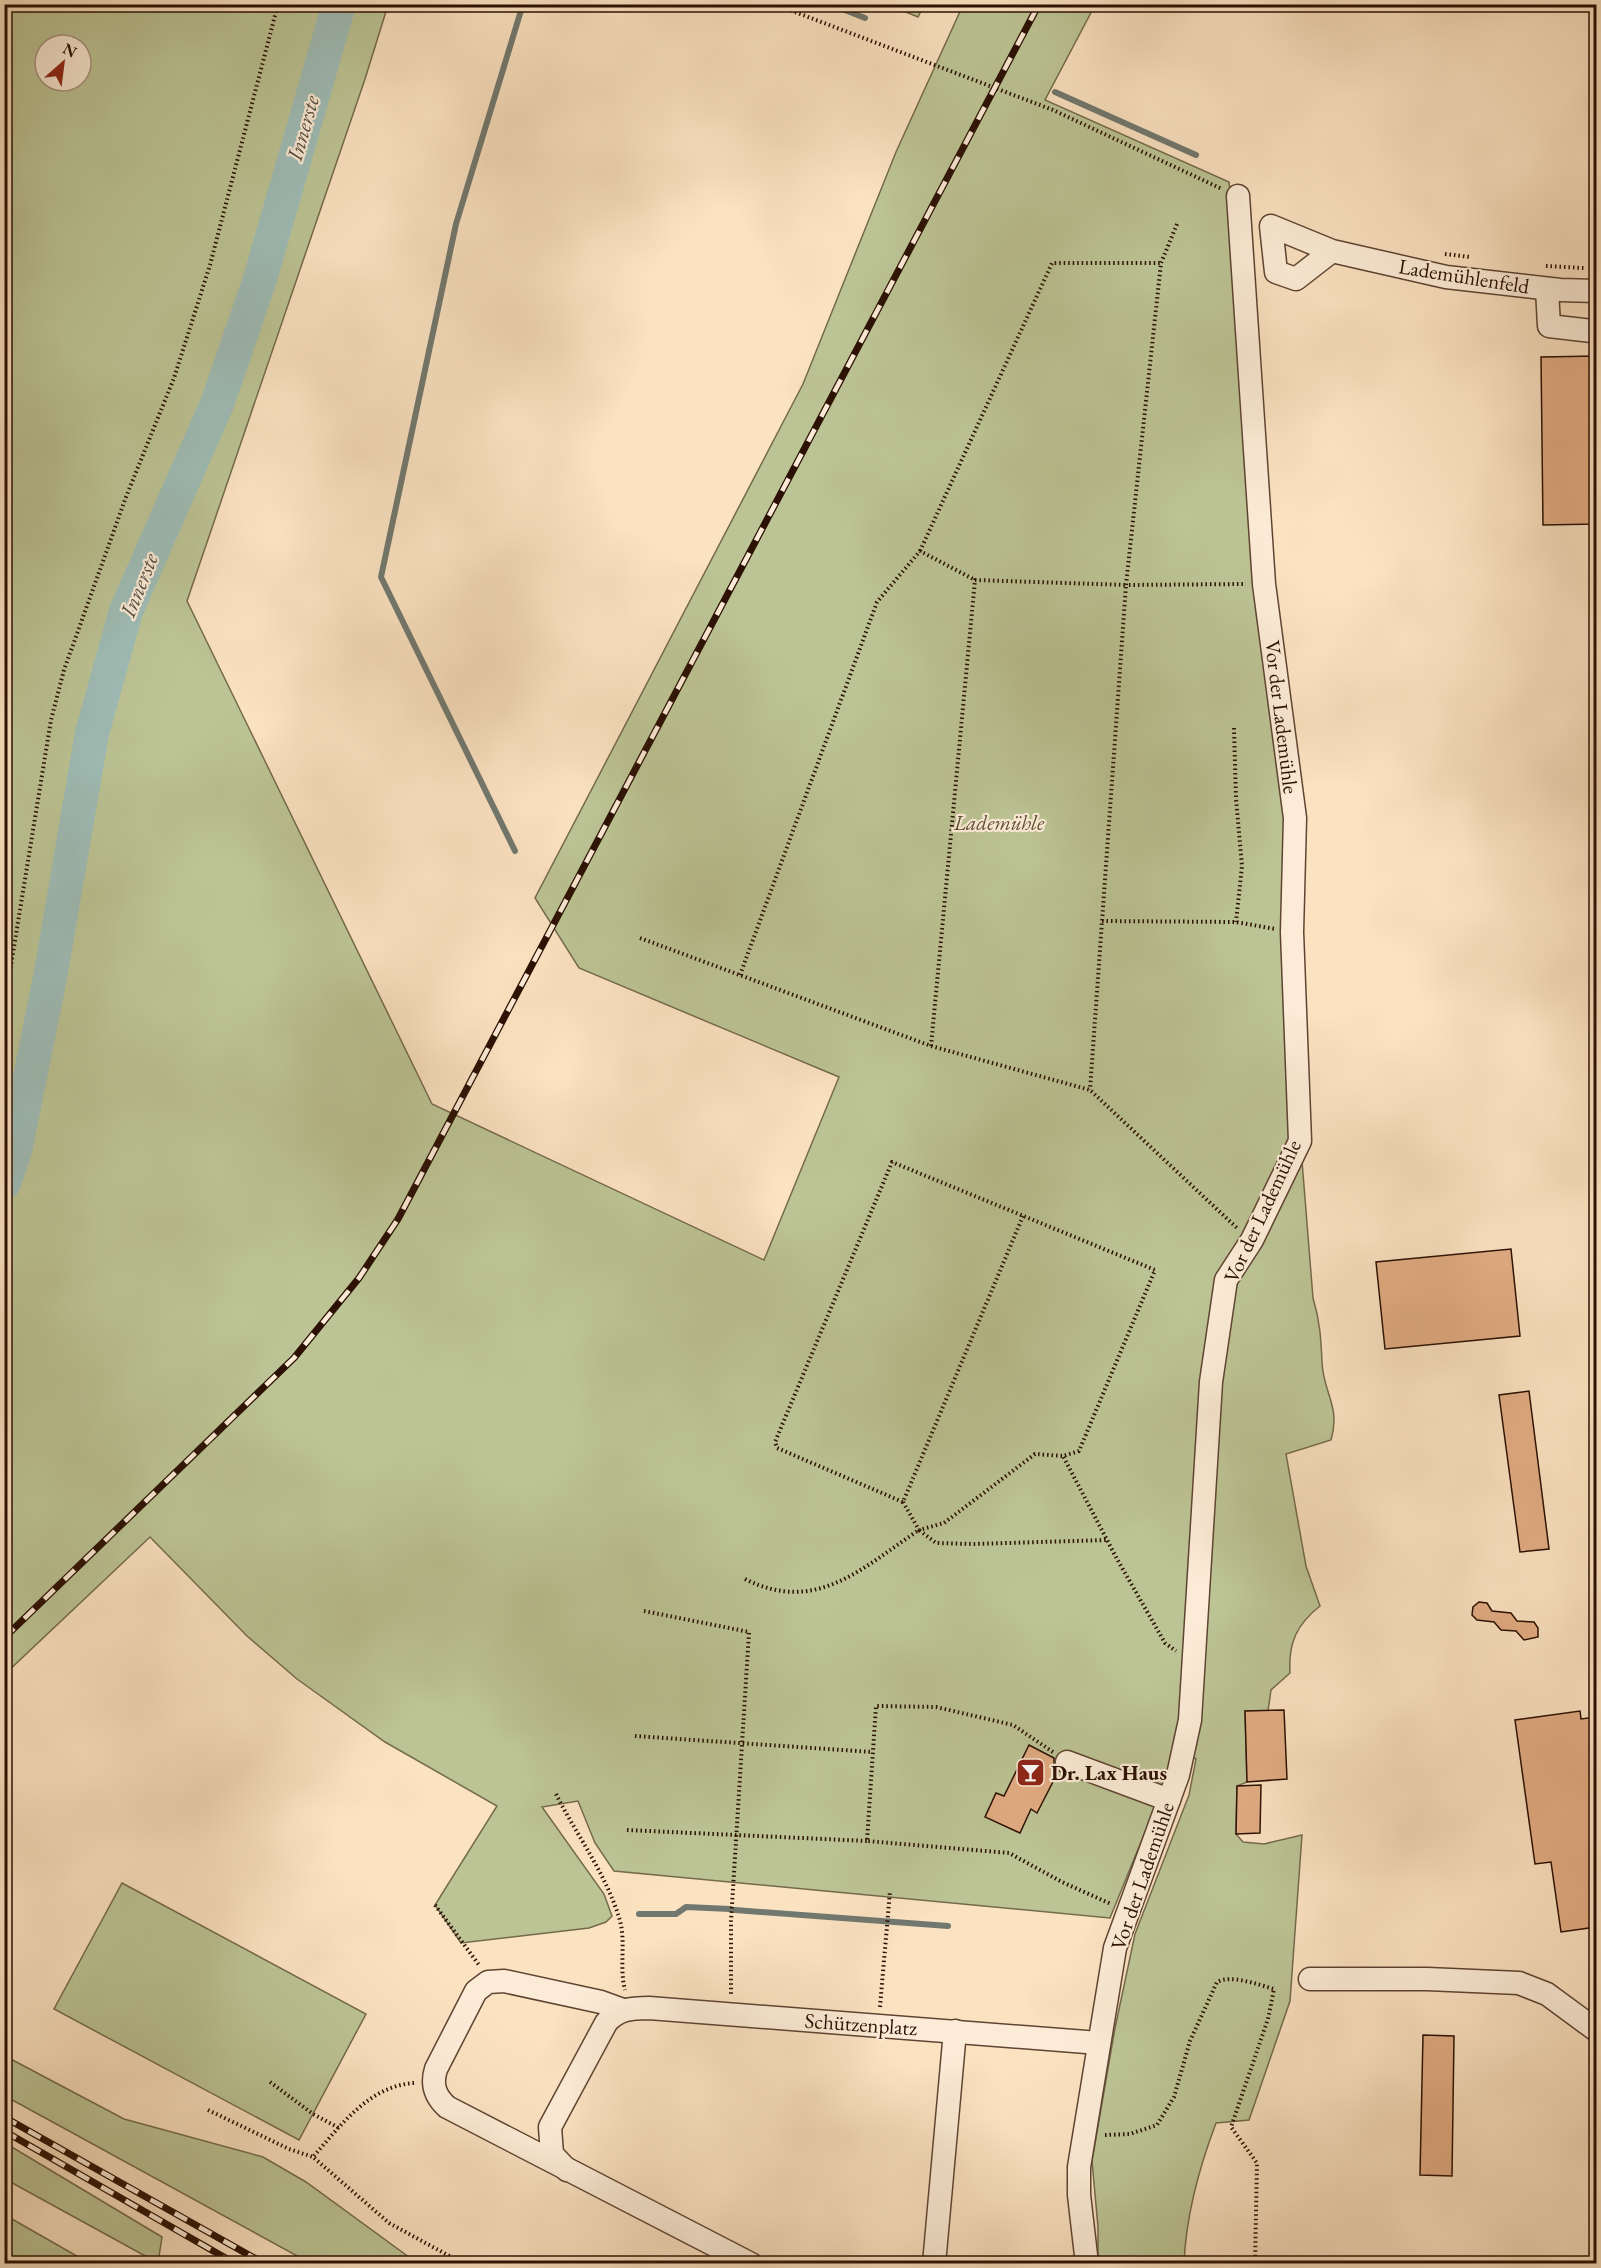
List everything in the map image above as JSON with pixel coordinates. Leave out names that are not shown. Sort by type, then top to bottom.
[{"type":"street","points":[[1240,206],[1271,226],[1276,272],[1296,279],[1332,251]]},
{"type":"street","name":"Vor der Lademühle","points":[[1088,2264],[1078,2181],[1083,2135],[1115,1948],[1178,1775],[1190,1720],[1211,1382],[1226,1280],[1252,1240],[1300,1141],[1292,932],[1295,818],[1264,584],[1240,206]]},
{"type":"street","name":"Lademühlenfeld","points":[[1271,226],[1332,251],[1446,276],[1546,289],[1596,291]]},
{"type":"street","points":[[1546,289],[1549,326],[1592,331]]},
{"type":"street","points":[[1067,1762],[1169,1800]]},
{"type":"street","points":[[1310,1979],[1427,1979],[1519,1983],[1547,1994],[1596,2030]]},
{"type":"street","name":"Schützenplatz","points":[[433,2082],[439,2062],[476,1991],[488,1982],[504,1981],[626,2009],[734,2014],[1099,2043]]},
{"type":"street","points":[[567,2170],[552,2154],[550,2127],[606,2023],[616,2013],[626,2009]]},
{"type":"street","points":[[934,2264],[955,2031]]},
{"type":"street","points":[[433,2082],[437,2096],[447,2107],[751,2264]]},
{"type":"path","points":[[4,1008],[51,720],[63,670],[126,497],[174,378],[210,265],[278,4]]},
{"type":"path","points":[[774,4],[1053,110],[1240,206]]},
{"type":"path","points":[[1090,1090],[1126,585],[1161,263],[1177,224]]},
{"type":"path","points":[[1435,252],[1478,258]]},
{"type":"path","points":[[740,975],[877,602],[920,551],[1052,263],[1161,263]]},
{"type":"path","points":[[1544,266],[1586,268]]},
{"type":"path","points":[[920,551],[975,580],[1126,585],[1264,584]]},
{"type":"path","points":[[932,1046],[975,580]]},
{"type":"path","points":[[1234,728],[1236,799],[1242,866],[1236,922]]},
{"type":"path","points":[[1102,921],[1236,922],[1292,932]]},
{"type":"path","points":[[640,938],[932,1046],[1090,1090],[1252,1240]]},
{"type":"path","points":[[745,1579],[767,1590],[808,1593],[842,1581],[919,1530],[944,1523],[1035,1454],[1063,1456],[1079,1451],[1155,1270],[892,1162],[775,1442],[777,1448],[903,1502],[919,1530],[936,1543],[1107,1540]]},
{"type":"path","points":[[903,1502],[1023,1216]]},
{"type":"path","points":[[1063,1456],[1165,1643],[1193,1664]]},
{"type":"path","points":[[644,1611],[749,1632],[736,1835],[730,1983],[734,2014]]},
{"type":"path","points":[[867,1841],[876,1706],[936,1707],[1013,1725],[1067,1762]]},
{"type":"path","points":[[635,1736],[872,1752]]},
{"type":"path","points":[[556,1794],[574,1831],[611,1893],[621,1925],[622,1981],[626,2009]]},
{"type":"path","points":[[627,1830],[867,1841],[1009,1853],[1062,1882],[1128,1912]]},
{"type":"path","points":[[878,2025],[890,1891]]},
{"type":"path","points":[[435,1905],[461,1943]]},
{"type":"path","points":[[1083,2135],[1130,2134],[1157,2124],[1174,2097],[1194,2032],[1219,1980],[1248,1982],[1274,1989],[1268,2019],[1231,2127],[1257,2163],[1255,2264]]},
{"type":"path","points":[[270,2082],[313,2114],[339,2128]]},
{"type":"path","points":[[313,2157],[371,2096],[387,2087],[433,2082]]},
{"type":"path","points":[[208,2110],[289,2149],[313,2157],[390,2223],[464,2264]]},
{"type":"green space","name":"Lademühle","points":[[5,5],[388,5],[365,79],[187,601],[432,1104],[764,1260],[839,1077],[579,968],[535,898],[803,384],[896,152],[963,5],[1095,5],[1045,100],[1229,182],[1300,816],[1300,1136],[1313,1298],[1320,1330],[1323,1373],[1334,1418],[1331,1440],[1286,1454],[1306,1566],[1320,1606],[1305,1620],[1296,1635],[1291,1652],[1290,1673],[1271,1690],[1268,1711],[1245,1711],[1247,1782],[1237,1786],[1236,1834],[1243,1842],[1264,1844],[1302,1835],[1290,2001],[1249,2120],[1216,2123],[1194,2192],[1187,2227],[1184,2263],[1098,2263],[1098,2227],[1092,2161],[1115,2028],[1135,1934],[1189,1795],[1196,1759],[1179,1749],[1110,1918],[614,1871],[595,1843],[578,1801],[542,1807],[604,1894],[612,1916],[606,1922],[589,1928],[461,1943],[435,1905],[497,1806],[385,1742],[297,1679],[247,1636],[150,1537],[5,1674]]},
{"type":"green space","points":[[889,5],[924,5],[918,17]]},
{"type":"green space","points":[[122,1883],[366,2014],[299,2140],[54,2009]]},
{"type":"green space","points":[[5,2056],[124,2119],[263,2157],[306,2182],[417,2263],[310,2263],[5,2096]]},
{"type":"green space","points":[[5,2143],[162,2237],[158,2263],[5,2179]]},
{"type":"green space","points":[[5,2215],[89,2263],[5,2263]]},
{"type":"building","points":[[1596,356],[1596,524],[1543,525],[1541,357]]},
{"type":"building","points":[[1511,1249],[1520,1336],[1385,1349],[1376,1262]]},
{"type":"building","points":[[1529,1391],[1549,1549],[1520,1552],[1499,1395]]},
{"type":"building","points":[[1479,1602],[1487,1603],[1492,1611],[1511,1613],[1517,1621],[1534,1622],[1538,1628],[1538,1637],[1524,1640],[1516,1631],[1501,1630],[1494,1622],[1477,1620],[1472,1615],[1473,1607]]},
{"type":"building","points":[[1284,1710],[1287,1779],[1247,1782],[1245,1711]]},
{"type":"building","points":[[1580,1711],[1581,1719],[1596,1717],[1596,1927],[1561,1932],[1551,1862],[1535,1864],[1515,1720]]},
{"type":"building","points":[[1029,1745],[1054,1758],[1054,1765],[1058,1772],[1037,1813],[1031,1809],[1020,1833],[985,1817],[996,1793],[1004,1796]]},
{"type":"building","points":[[1261,1785],[1260,1833],[1236,1834],[1237,1786]]},
{"type":"building","points":[[1423,2035],[1454,2036],[1452,2176],[1420,2175]]},
{"type":"waterway","name":"Innerste","points":[[4,1183],[15,1151],[50,978],[92,733],[126,611],[217,404],[260,279],[339,4]]},
{"type":"waterway","points":[[515,851],[381,577],[456,224],[523,4]]},
{"type":"waterway","points":[[830,4],[865,18]]},
{"type":"waterway","points":[[1055,92],[1196,155]]},
{"type":"waterway","points":[[639,1914],[676,1914],[686,1907],[730,1909]]},
{"type":"waterway","points":[[735,1910],[948,1926]]},
{"type":"railway","points":[[4,1638],[294,1358],[359,1278],[398,1219],[1039,4]]},
{"type":"railway","points":[[4,2117],[265,2264]]},
{"type":"railway","points":[[4,2131],[236,2264]]},
{"type":"place","name":"Dr. Lax Haus","points":[[1030,1772]]}]
